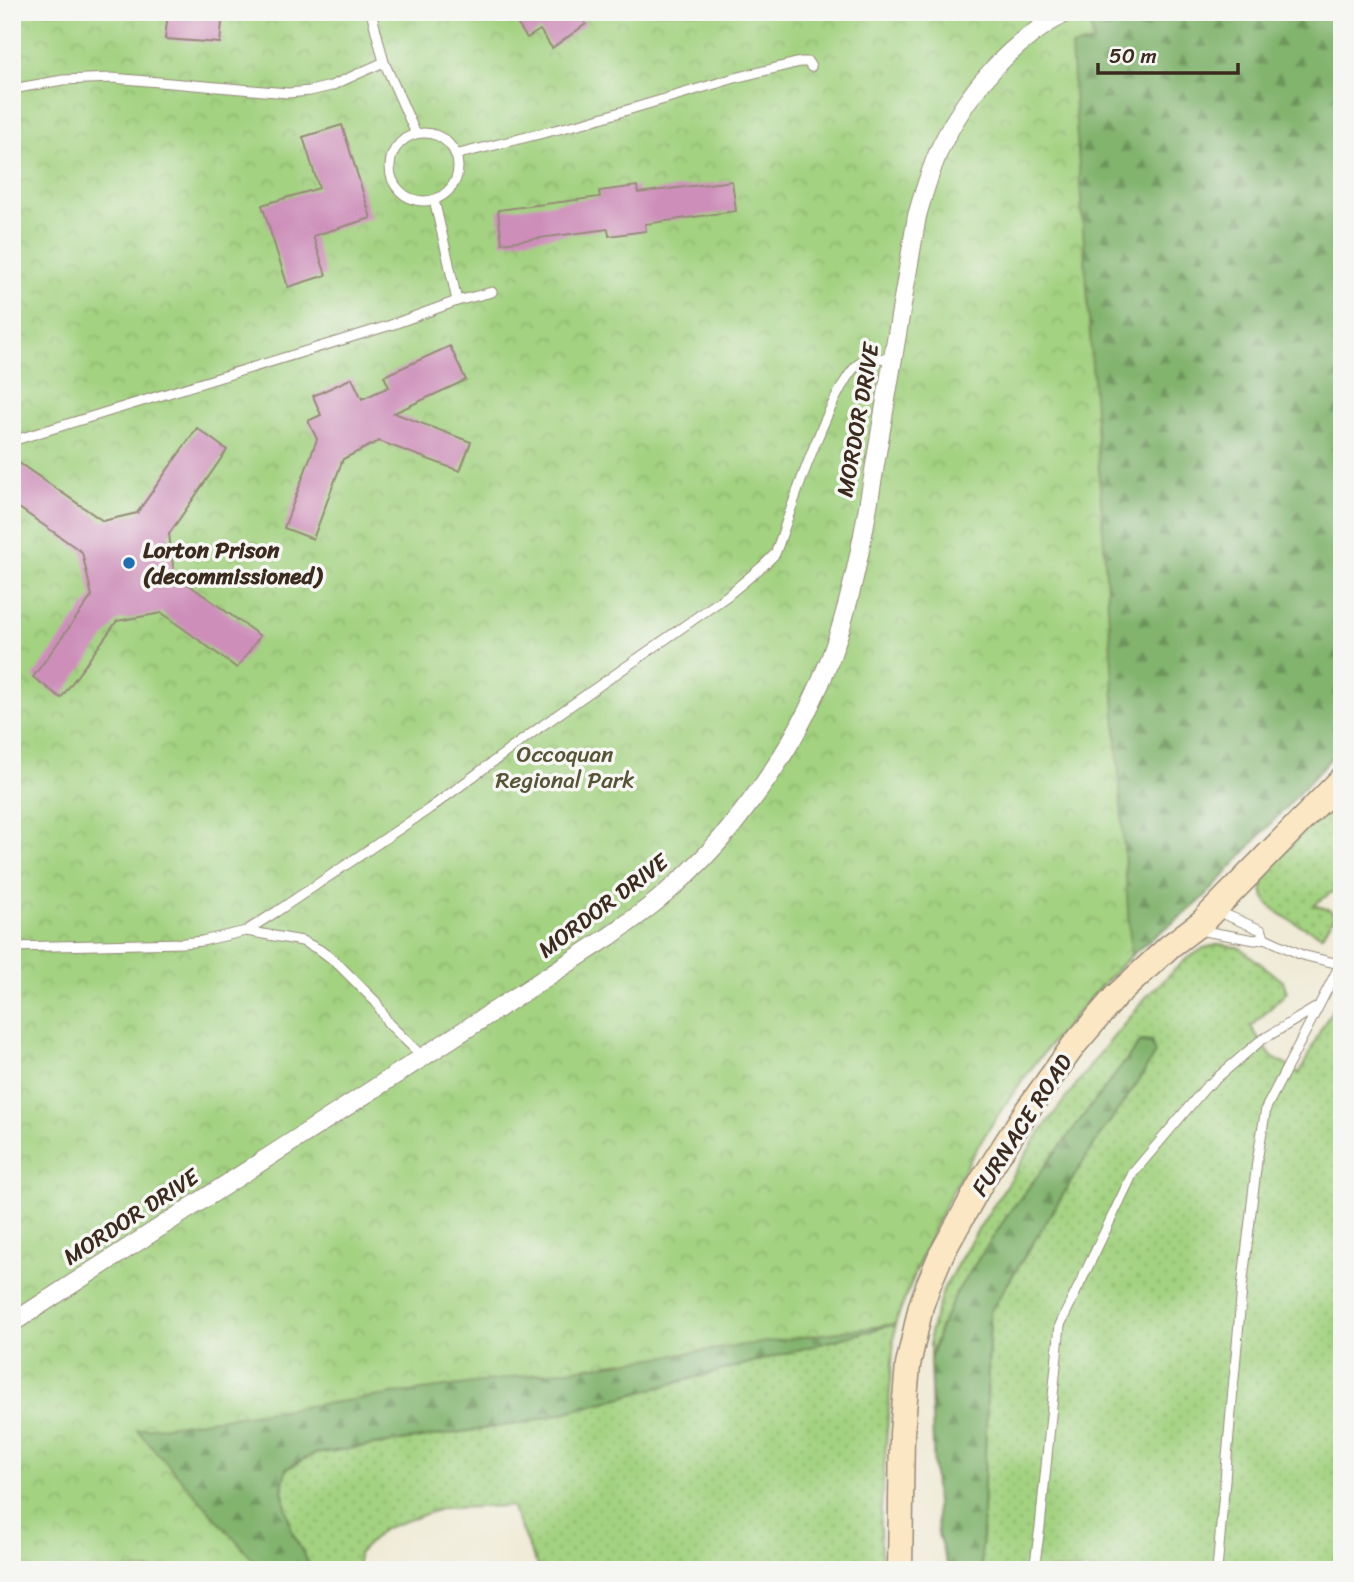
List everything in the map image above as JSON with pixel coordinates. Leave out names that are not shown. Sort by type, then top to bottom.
[{"type":"main road","name":"FURNACE ROAD","points":[[900,1570],[902,1433],[908,1365],[921,1306],[941,1255],[1028,1109],[1074,1045],[1116,996],[1213,910],[1342,779]]},
{"type":"street","name":"MORDOR DRIVE","points":[[12,1323],[610,936],[664,895],[724,836],[772,771],[795,734],[835,645],[848,603],[863,532],[917,216],[927,181],[942,145],[967,101],[982,81],[1004,57],[1032,34],[1067,12]]},
{"type":"lane","points":[[371,12],[384,62],[416,134]]},
{"type":"lane","points":[[12,89],[63,80],[112,78],[288,93],[331,86],[384,62]]},
{"type":"lane","points":[[455,155],[587,122],[800,62],[808,62],[811,67]]},
{"type":"lane","points":[[426,133],[444,139],[455,155],[457,177],[444,195],[434,200],[412,199],[403,194],[391,176],[392,155],[406,138],[416,134],[426,133]]},
{"type":"lane","points":[[434,200],[457,301]]},
{"type":"lane","points":[[12,441],[391,326],[457,301],[492,292]]},
{"type":"lane","points":[[12,947],[184,943],[246,931],[429,809],[543,724],[727,596],[764,565],[775,554],[817,440],[851,370],[866,359],[893,359]]},
{"type":"lane","points":[[1213,910],[1261,930],[1265,938]]},
{"type":"lane","points":[[1192,929],[1255,940],[1265,938],[1302,955],[1340,962],[1266,1108],[1241,1288],[1217,1570]]},
{"type":"lane","points":[[246,931],[302,942],[320,950],[376,1002],[388,1023],[423,1057]]},
{"type":"lane","points":[[1034,1570],[1060,1325],[1133,1173],[1205,1088],[1260,1041],[1317,1007]]},
{"type":"green space","name":"Occoquan Regional Park","points":[[12,12],[1089,12],[1094,42],[1071,47],[1131,955],[1049,1046],[1001,1110],[959,1179],[934,1229],[895,1324],[137,1430],[262,1570],[12,1570]]},
{"type":"green space","points":[[1153,12],[1342,12],[1342,746],[1211,890],[1129,958],[1047,1047],[999,1112],[958,1181],[933,1230],[895,1324],[529,1422],[314,1454],[286,1469],[282,1490],[292,1532],[312,1570],[12,1570],[1071,47],[1090,25]]},
{"type":"green space","points":[[1342,794],[1342,885],[1314,905],[1331,910],[1334,918],[1322,935],[1288,919],[1272,907],[1266,901],[1262,890],[1270,867]]},
{"type":"green space","points":[[1221,944],[1240,948],[1283,981],[1287,992],[1251,1027],[1272,1057],[1300,1073],[1342,992],[1342,1570],[981,1570],[990,1312],[1098,1138],[1140,1079],[1154,1053],[1151,1042],[1141,1041],[1009,1213],[940,1328],[930,1360],[930,1333],[944,1288],[1038,1135],[1097,1057],[1147,996],[1185,960],[1204,948]]},
{"type":"green space","points":[[1141,1041],[1151,1042],[1155,1053],[1098,1138],[990,1312],[981,1570],[949,1570],[938,1534],[934,1473],[930,1360],[940,1328],[956,1293],[1009,1213]]},
{"type":"green space","points":[[895,1324],[880,1524],[882,1570],[541,1570],[511,1506],[443,1508],[383,1529],[358,1554],[358,1570],[312,1570],[292,1532],[282,1490],[286,1469],[314,1454],[529,1422]]},
{"type":"building","points":[[168,12],[223,12],[220,43],[165,39]]},
{"type":"building","points":[[509,12],[578,12],[586,24],[552,48],[540,30],[527,38]]},
{"type":"building","points":[[342,125],[371,218],[313,236],[326,275],[288,287],[262,205],[319,188],[303,137]]},
{"type":"building","points":[[732,181],[736,211],[645,224],[646,231],[609,236],[608,229],[502,243],[498,210],[600,197],[599,191],[637,186],[638,193]]},
{"type":"building","points":[[450,346],[466,380],[394,413],[471,442],[460,471],[379,441],[343,459],[313,539],[284,528],[317,439],[308,421],[321,415],[313,396],[352,378],[362,399],[389,387],[384,376]]},
{"type":"building","name":"Lorton Prison (decommissioned)","points":[[197,428],[227,450],[169,534],[174,574],[260,636],[237,668],[162,613],[117,621],[61,698],[33,677],[92,596],[82,552],[12,503],[12,473],[19,463],[103,521],[137,513]]},
{"type":"place","name":"Lorton Prison (decommissioned)","points":[[129,563]]}]
